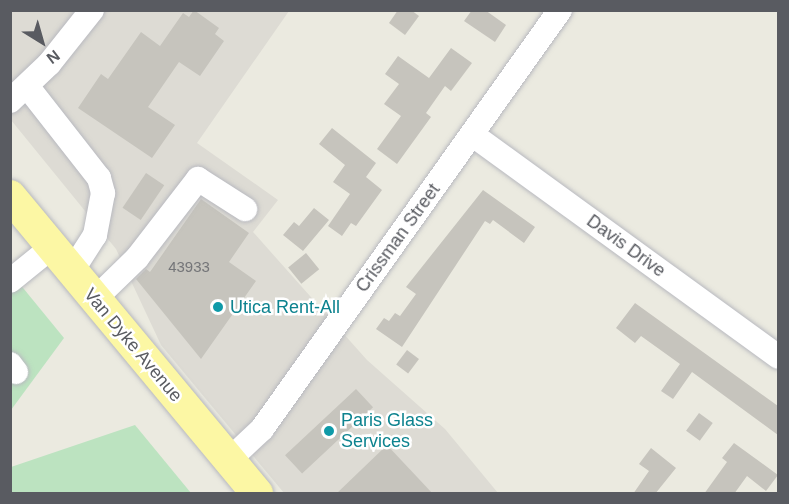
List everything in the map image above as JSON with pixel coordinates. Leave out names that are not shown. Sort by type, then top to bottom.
[{"type":"main road","name":"Van Dyke Avenue","points":[[10,196],[257,494]]},
{"type":"street","points":[[72,271],[95,236],[103,193],[99,178],[19,94],[92,10]]},
{"type":"street","name":"Crissman Street","points":[[229,460],[262,429],[560,10]]},
{"type":"street","name":"Davis Drive","points":[[473,135],[778,357]]},
{"type":"street","points":[[95,299],[137,258],[198,179],[245,209]]},
{"type":"street","points":[[10,280],[52,247]]},
{"type":"shaded area","points":[[10,11],[289,11],[197,143],[278,200],[253,232],[367,360],[445,429],[498,493],[284,493],[161,345],[116,249],[11,120]]},
{"type":"green space","points":[[10,272],[64,338],[11,410],[10,410]]},
{"type":"green space","points":[[135,425],[191,493],[11,493],[11,467]]},
{"type":"building","points":[[194,10],[219,28],[215,34],[224,41],[200,76],[179,62],[148,107],[175,125],[152,158],[78,108],[101,74],[108,79],[141,32],[160,46],[183,13],[189,17]]},
{"type":"building","points":[[398,10],[411,10],[419,16],[405,35],[389,23]]},
{"type":"building","points":[[472,10],[485,10],[506,25],[495,42],[464,21]]},
{"type":"building","points":[[451,48],[472,63],[451,91],[445,86],[426,113],[431,117],[397,164],[377,149],[401,116],[384,104],[399,84],[385,74],[398,56],[429,78]]},
{"type":"building","points":[[332,128],[376,163],[366,177],[382,190],[356,226],[351,223],[342,236],[328,226],[350,194],[333,182],[345,165],[319,144]]},
{"type":"building","points":[[146,173],[164,185],[141,220],[123,208]]},
{"type":"building","points":[[483,190],[535,227],[524,243],[493,220],[490,224],[485,221],[402,347],[376,329],[384,318],[389,321],[395,313],[400,316],[416,294],[406,287]]},
{"type":"building","points":[[201,199],[249,233],[229,262],[256,281],[201,359],[136,279],[146,269],[150,272]]},
{"type":"building","points":[[314,208],[329,220],[303,251],[283,235],[294,222],[299,226]]},
{"type":"building","points":[[306,253],[319,269],[301,284],[288,267]]},
{"type":"building","points":[[635,303],[778,406],[778,435],[692,372],[673,399],[661,391],[680,364],[641,336],[635,343],[616,328]]},
{"type":"building","points":[[407,350],[419,359],[408,373],[396,364]]},
{"type":"building","name":"Paris Glass Services","points":[[356,389],[373,407],[302,473],[285,455]]},
{"type":"building","points":[[699,413],[713,423],[700,441],[686,431]]},
{"type":"building","points":[[734,443],[778,475],[766,491],[747,476],[734,494],[704,494],[727,462],[722,458]]},
{"type":"building","points":[[387,445],[433,494],[336,494]]},
{"type":"building","points":[[651,448],[676,468],[655,494],[633,494],[649,471],[639,464]]},
{"type":"place","name":"Utica Rent-All","points":[[218,307]]},
{"type":"place","name":"Paris Glass Services","points":[[329,431]]}]
